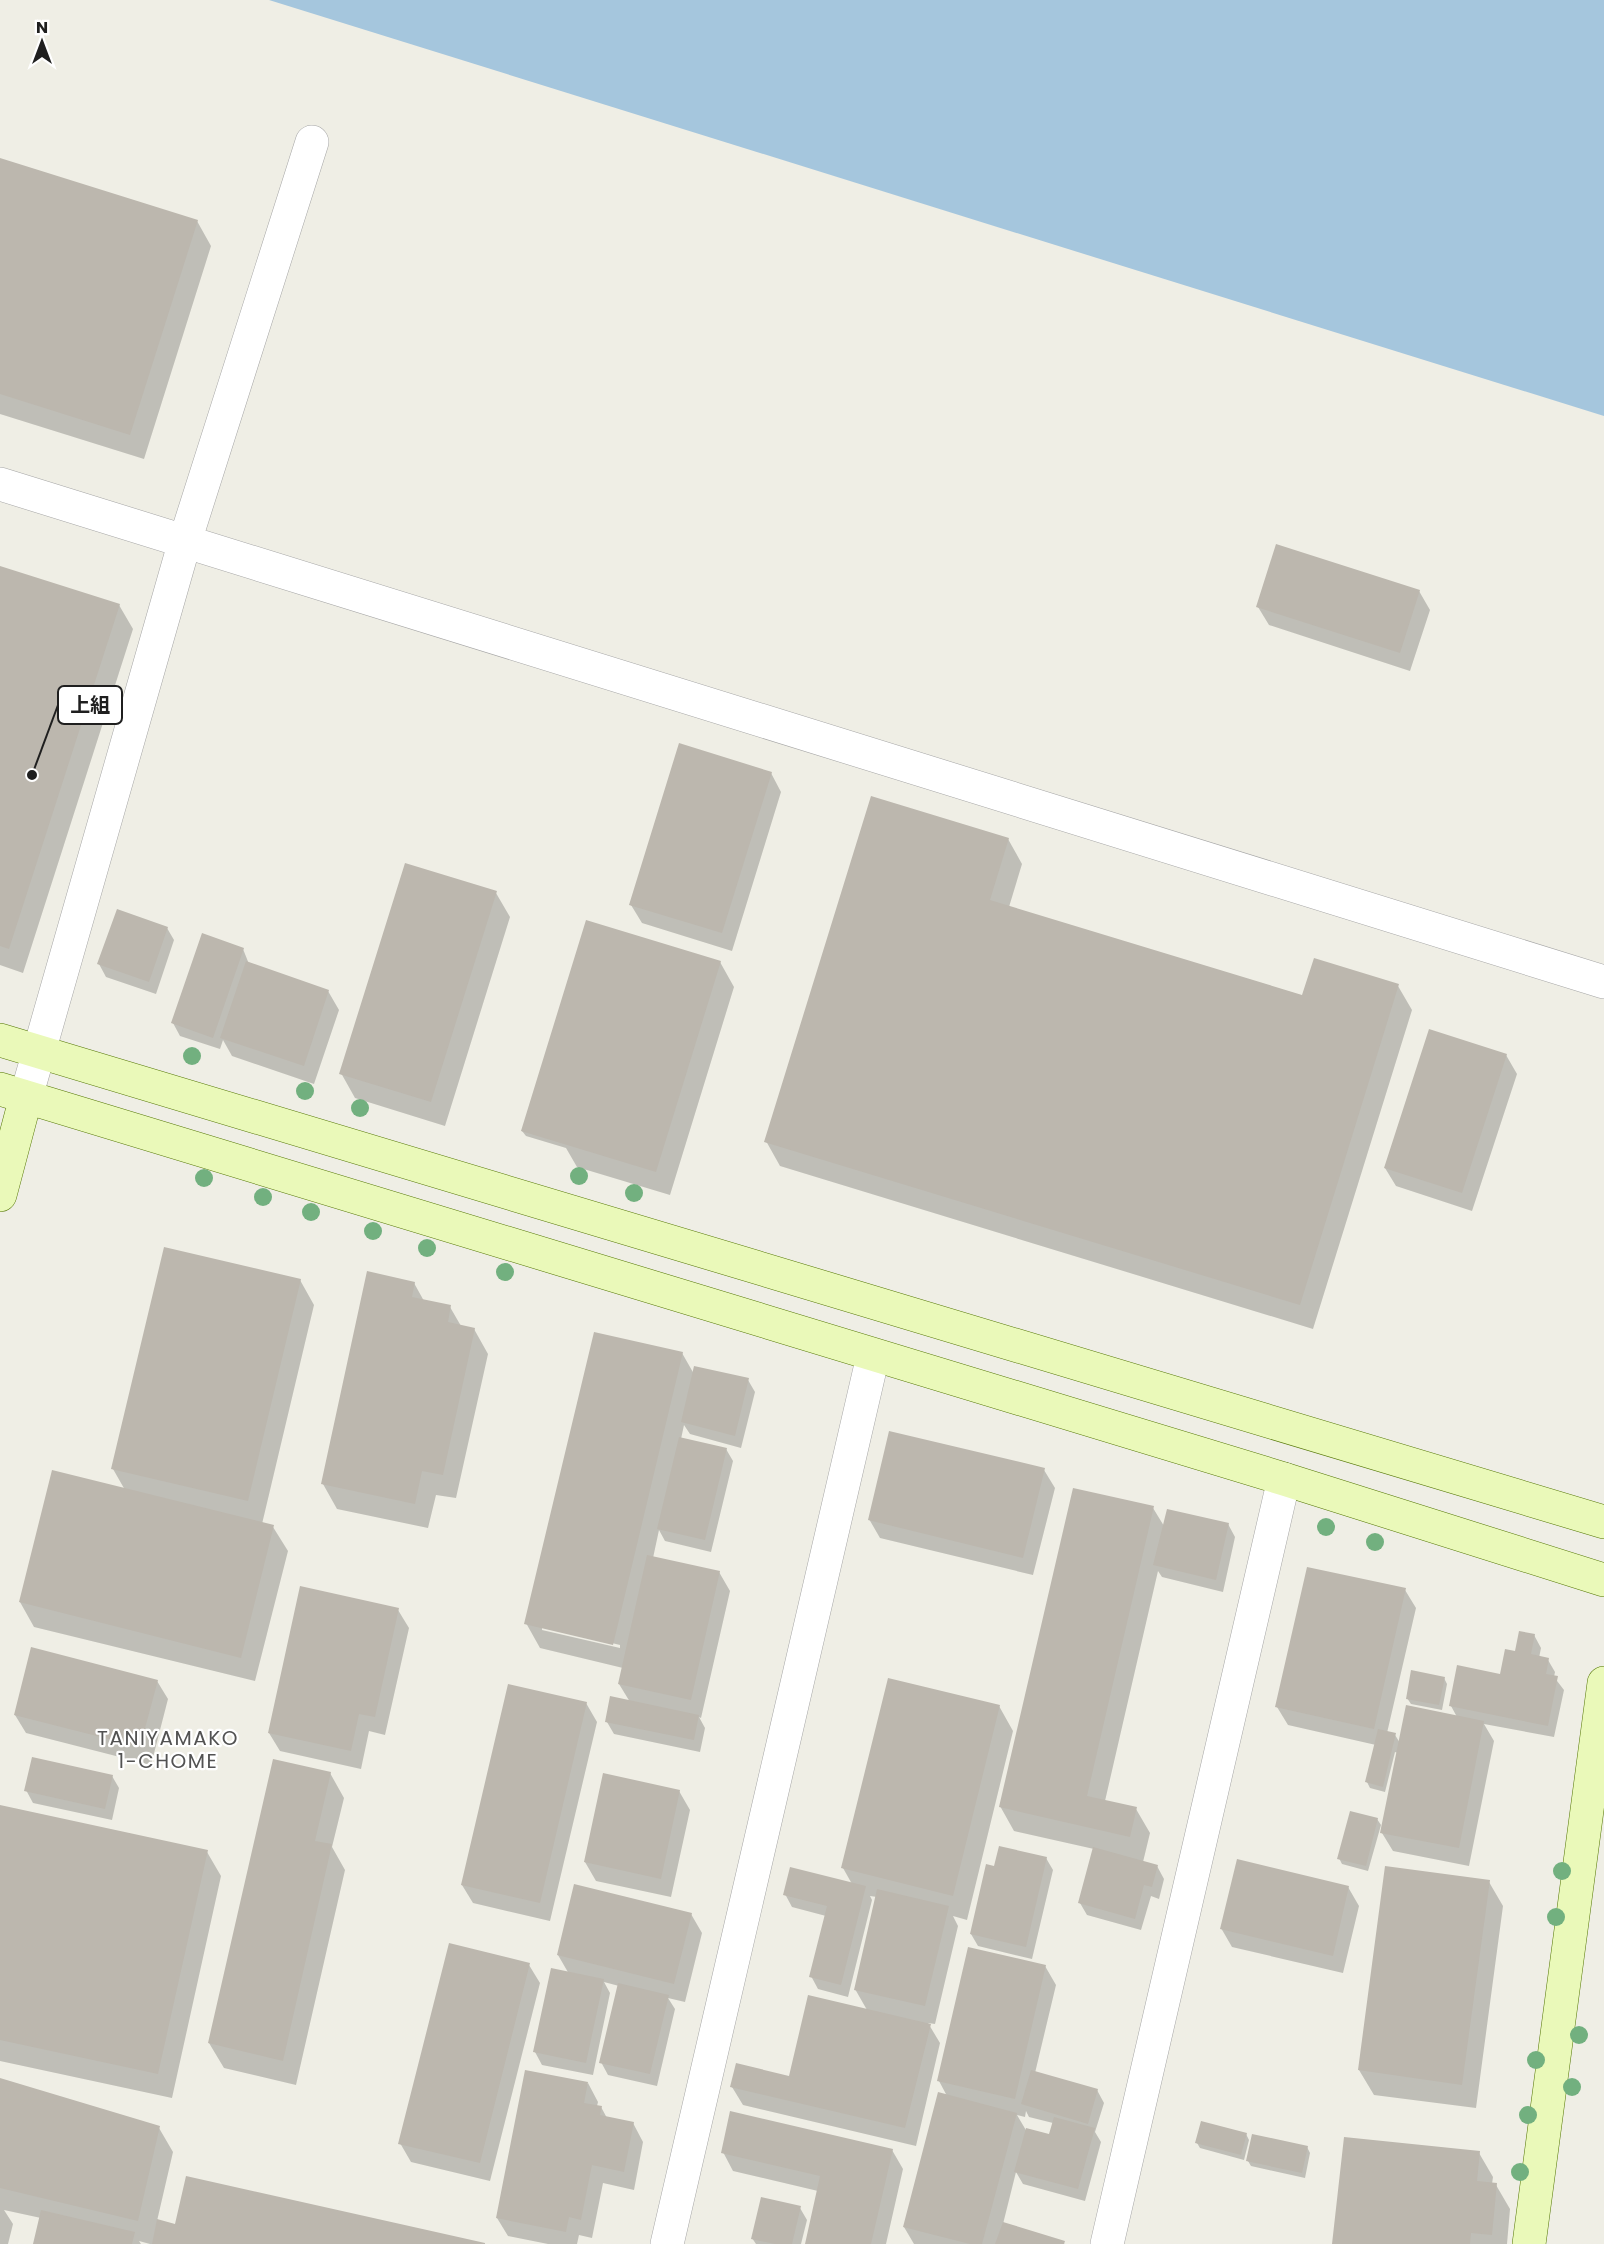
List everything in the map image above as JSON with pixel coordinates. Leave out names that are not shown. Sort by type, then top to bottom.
[{"type":"street","points":[[0,1195],[13,1093],[39,1052],[185,542],[312,142]]},
{"type":"street","points":[[0,484],[1604,982]]},
{"type":"street","points":[[0,1040],[1604,1522]]},
{"type":"street","points":[[13,1093],[1284,1479],[1604,1580]]},
{"type":"street","points":[[667,2244],[873,1356]]},
{"type":"street","points":[[1107,2244],[1284,1479]]},
{"type":"street","points":[[1529,2244],[1604,1683]]},
{"type":"water","points":[[269,0],[1604,0],[1604,416]]},
{"type":"building","points":[[0,158],[198,220],[130,435],[0,394]]},
{"type":"building","points":[[1276,544],[1420,590],[1400,653],[1256,607]]},
{"type":"building","points":[[0,566],[120,604],[9,949],[0,946]]},
{"type":"building","points":[[679,743],[772,772],[722,933],[629,905]]},
{"type":"building","points":[[871,796],[1009,838],[990,900],[1302,995],[1314,958],[1399,984],[1300,1305],[764,1142]]},
{"type":"building","points":[[405,863],[497,891],[431,1102],[339,1074]]},
{"type":"building","points":[[117,909],[168,927],[149,982],[97,964]]},
{"type":"building","points":[[586,920],[721,961],[656,1172],[521,1131]]},
{"type":"building","points":[[202,933],[244,948],[213,1038],[171,1023]]},
{"type":"building","points":[[246,961],[329,990],[304,1066],[220,1038]]},
{"type":"building","points":[[1429,1029],[1507,1054],[1462,1193],[1384,1168]]},
{"type":"building","points":[[164,1247],[301,1279],[248,1501],[111,1469]]},
{"type":"building","points":[[367,1271],[415,1282],[412,1297],[451,1305],[448,1322],[475,1328],[443,1475],[422,1471],[415,1504],[321,1484]]},
{"type":"building","points":[[594,1332],[683,1352],[613,1645],[524,1624]]},
{"type":"building","points":[[694,1366],[749,1378],[735,1436],[681,1422]]},
{"type":"building","points":[[889,1431],[1045,1468],[1023,1558],[868,1520]]},
{"type":"building","points":[[679,1437],[727,1448],[705,1540],[657,1529]]},
{"type":"building","points":[[52,1470],[274,1525],[241,1658],[19,1602]]},
{"type":"building","points":[[1073,1488],[1154,1506],[1087,1796],[1137,1807],[1130,1837],[999,1807]]},
{"type":"building","points":[[1167,1509],[1229,1523],[1216,1580],[1153,1565]]},
{"type":"building","points":[[647,1555],[720,1571],[691,1700],[618,1684]]},
{"type":"building","points":[[1307,1567],[1406,1588],[1374,1729],[1275,1707]]},
{"type":"building","points":[[300,1586],[399,1608],[375,1717],[359,1714],[351,1751],[268,1733]]},
{"type":"building","points":[[1519,1631],[1535,1634],[1531,1654],[1549,1658],[1546,1674],[1558,1676],[1548,1726],[1449,1706],[1457,1665],[1500,1674],[1505,1649],[1515,1651]]},
{"type":"building","points":[[31,1647],[158,1680],[140,1747],[14,1715]]},
{"type":"building","points":[[1411,1670],[1445,1677],[1439,1705],[1406,1699]]},
{"type":"building","points":[[888,1678],[1000,1705],[953,1896],[841,1868]]},
{"type":"building","points":[[508,1684],[587,1702],[540,1903],[461,1885]]},
{"type":"building","points":[[610,1696],[699,1715],[694,1740],[605,1722]]},
{"type":"building","points":[[1406,1705],[1484,1721],[1459,1848],[1380,1833]]},
{"type":"building","points":[[1378,1729],[1396,1733],[1383,1787],[1365,1782]]},
{"type":"building","points":[[32,1757],[113,1775],[105,1809],[24,1791]]},
{"type":"building","points":[[273,1759],[331,1772],[315,1841],[332,1844],[283,2061],[208,2043]]},
{"type":"building","points":[[603,1773],[680,1790],[661,1879],[584,1862]]},
{"type":"building","points":[[0,1805],[208,1850],[158,2074],[0,2040]]},
{"type":"building","points":[[1350,1811],[1378,1818],[1366,1866],[1337,1859]]},
{"type":"building","points":[[999,1846],[1047,1857],[1026,1947],[970,1934],[986,1864],[994,1866]]},
{"type":"building","points":[[1093,1847],[1158,1865],[1152,1887],[1144,1885],[1135,1919],[1078,1903]]},
{"type":"building","points":[[1237,1859],[1349,1886],[1333,1956],[1220,1929]]},
{"type":"building","points":[[1385,1866],[1490,1880],[1462,2085],[1358,2070]]},
{"type":"building","points":[[790,1867],[866,1886],[841,1985],[809,1977],[827,1906],[783,1895]]},
{"type":"building","points":[[574,1884],[692,1913],[674,1984],[557,1955]]},
{"type":"building","points":[[877,1889],[949,1906],[925,2006],[854,1990]]},
{"type":"building","points":[[449,1943],[530,1963],[480,2163],[398,2144]]},
{"type":"building","points":[[968,1947],[1046,1965],[1015,2099],[937,2081]]},
{"type":"building","points":[[551,1968],[604,1979],[586,2063],[533,2052]]},
{"type":"building","points":[[618,1983],[669,1995],[650,2074],[599,2063]]},
{"type":"building","points":[[808,1995],[931,2024],[905,2128],[730,2087],[736,2063],[789,2076]]},
{"type":"building","points":[[525,2070],[588,2082],[584,2103],[602,2106],[600,2115],[634,2122],[624,2172],[592,2165],[581,2220],[569,2217],[566,2232],[496,2218]]},
{"type":"building","points":[[1031,2070],[1098,2089],[1088,2124],[1021,2104]]},
{"type":"building","points":[[0,2078],[160,2126],[138,2221],[0,2188]]},
{"type":"building","points":[[938,2092],[1017,2113],[982,2244],[970,2244],[903,2227]]},
{"type":"building","points":[[730,2111],[893,2149],[871,2244],[805,2244],[820,2176],[721,2153]]},
{"type":"building","points":[[1054,2117],[1095,2128],[1078,2189],[1014,2172],[1026,2128],[1049,2134]]},
{"type":"building","points":[[1201,2121],[1247,2133],[1241,2155],[1195,2143]]},
{"type":"building","points":[[1252,2134],[1308,2146],[1302,2173],[1246,2161]]},
{"type":"building","points":[[1344,2137],[1480,2151],[1477,2181],[1497,2183],[1492,2235],[1471,2233],[1470,2244],[1332,2244]]},
{"type":"building","points":[[186,2176],[485,2244],[152,2244],[157,2219],[175,2224]]},
{"type":"building","points":[[761,2197],[801,2206],[792,2244],[775,2244],[751,2239]]},
{"type":"building","points":[[41,2210],[135,2232],[132,2244],[33,2244]]},
{"type":"building","points":[[1003,2222],[1065,2241],[1064,2244],[995,2244]]},
{"type":"place","name":"上組","points":[[32,775]]},
{"type":"district","name":"TANIYAMAKO 1-CHOME","points":[[168,1750]]}]
